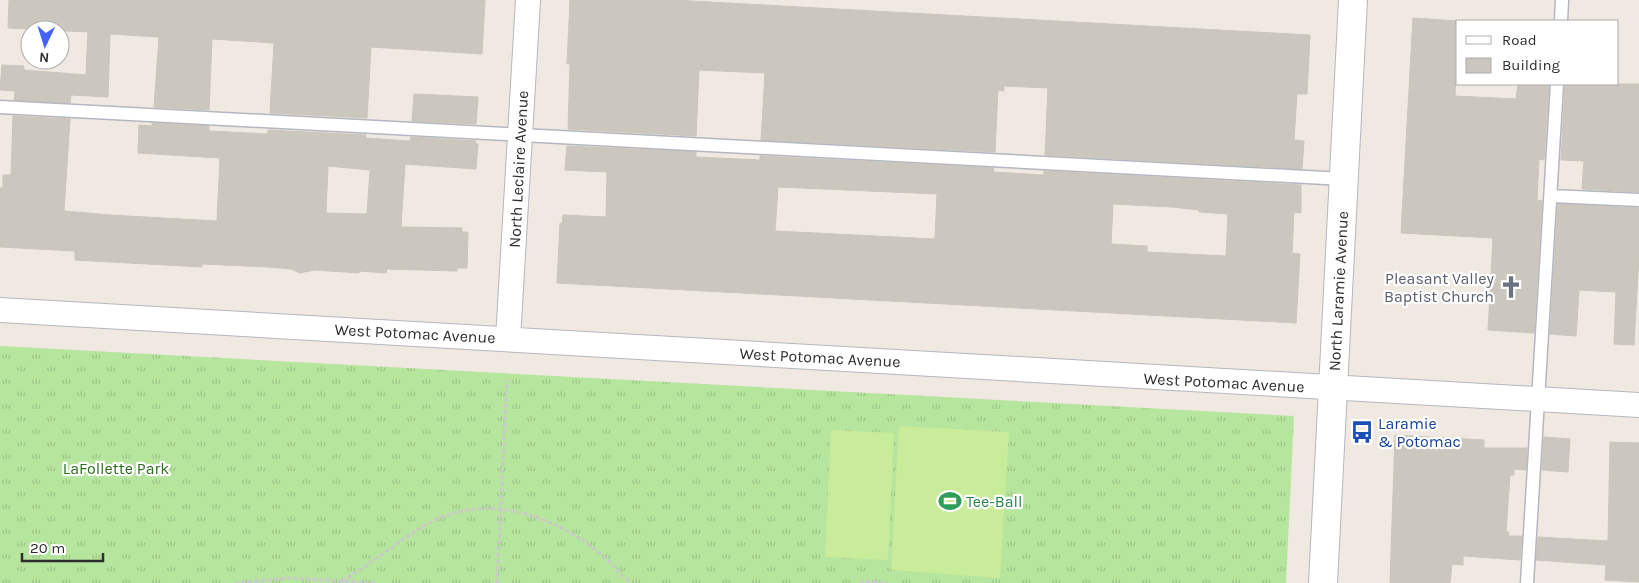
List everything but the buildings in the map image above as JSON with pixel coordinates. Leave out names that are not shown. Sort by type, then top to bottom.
[{"type":"street","name":"North Leclaire Avenue","points":[[508,339],[528,0]]},
{"type":"street","name":"North Laramie Avenue","points":[[1323,583],[1353,0]]},
{"type":"street","name":"West Potomac Avenue","points":[[0,310],[1333,389],[1639,404]]},
{"type":"lane","points":[[1561,20],[1562,0]]},
{"type":"lane","points":[[1527,583],[1557,85]]},
{"type":"lane","points":[[0,107],[1344,179]]},
{"type":"lane","points":[[1551,196],[1639,200]]},
{"type":"path","points":[[497,583],[507,380]]},
{"type":"path","points":[[342,581],[364,569],[384,553],[431,522],[453,513],[479,509],[501,509],[530,513],[574,535],[607,559],[632,583]]},
{"type":"path","points":[[234,583],[290,578],[377,583]]},
{"type":"path","points":[[860,583],[864,581],[888,583]]},
{"type":"green space","name":"LaFollette Park","points":[[0,346],[1294,416],[1286,583],[0,583]]},
{"type":"green space","name":"Tee-Ball","points":[[899,426],[1009,432],[1000,578],[891,570]]},
{"type":"green space","points":[[831,430],[894,433],[888,560],[825,557]]},
{"type":"place","name":"Pleasant Valley Baptist Church","points":[[1511,287]]},
{"type":"place","name":"Laramie & Potomac","points":[[1362,432]]},
{"type":"place","name":"Tee-Ball","points":[[950,501]]}]
